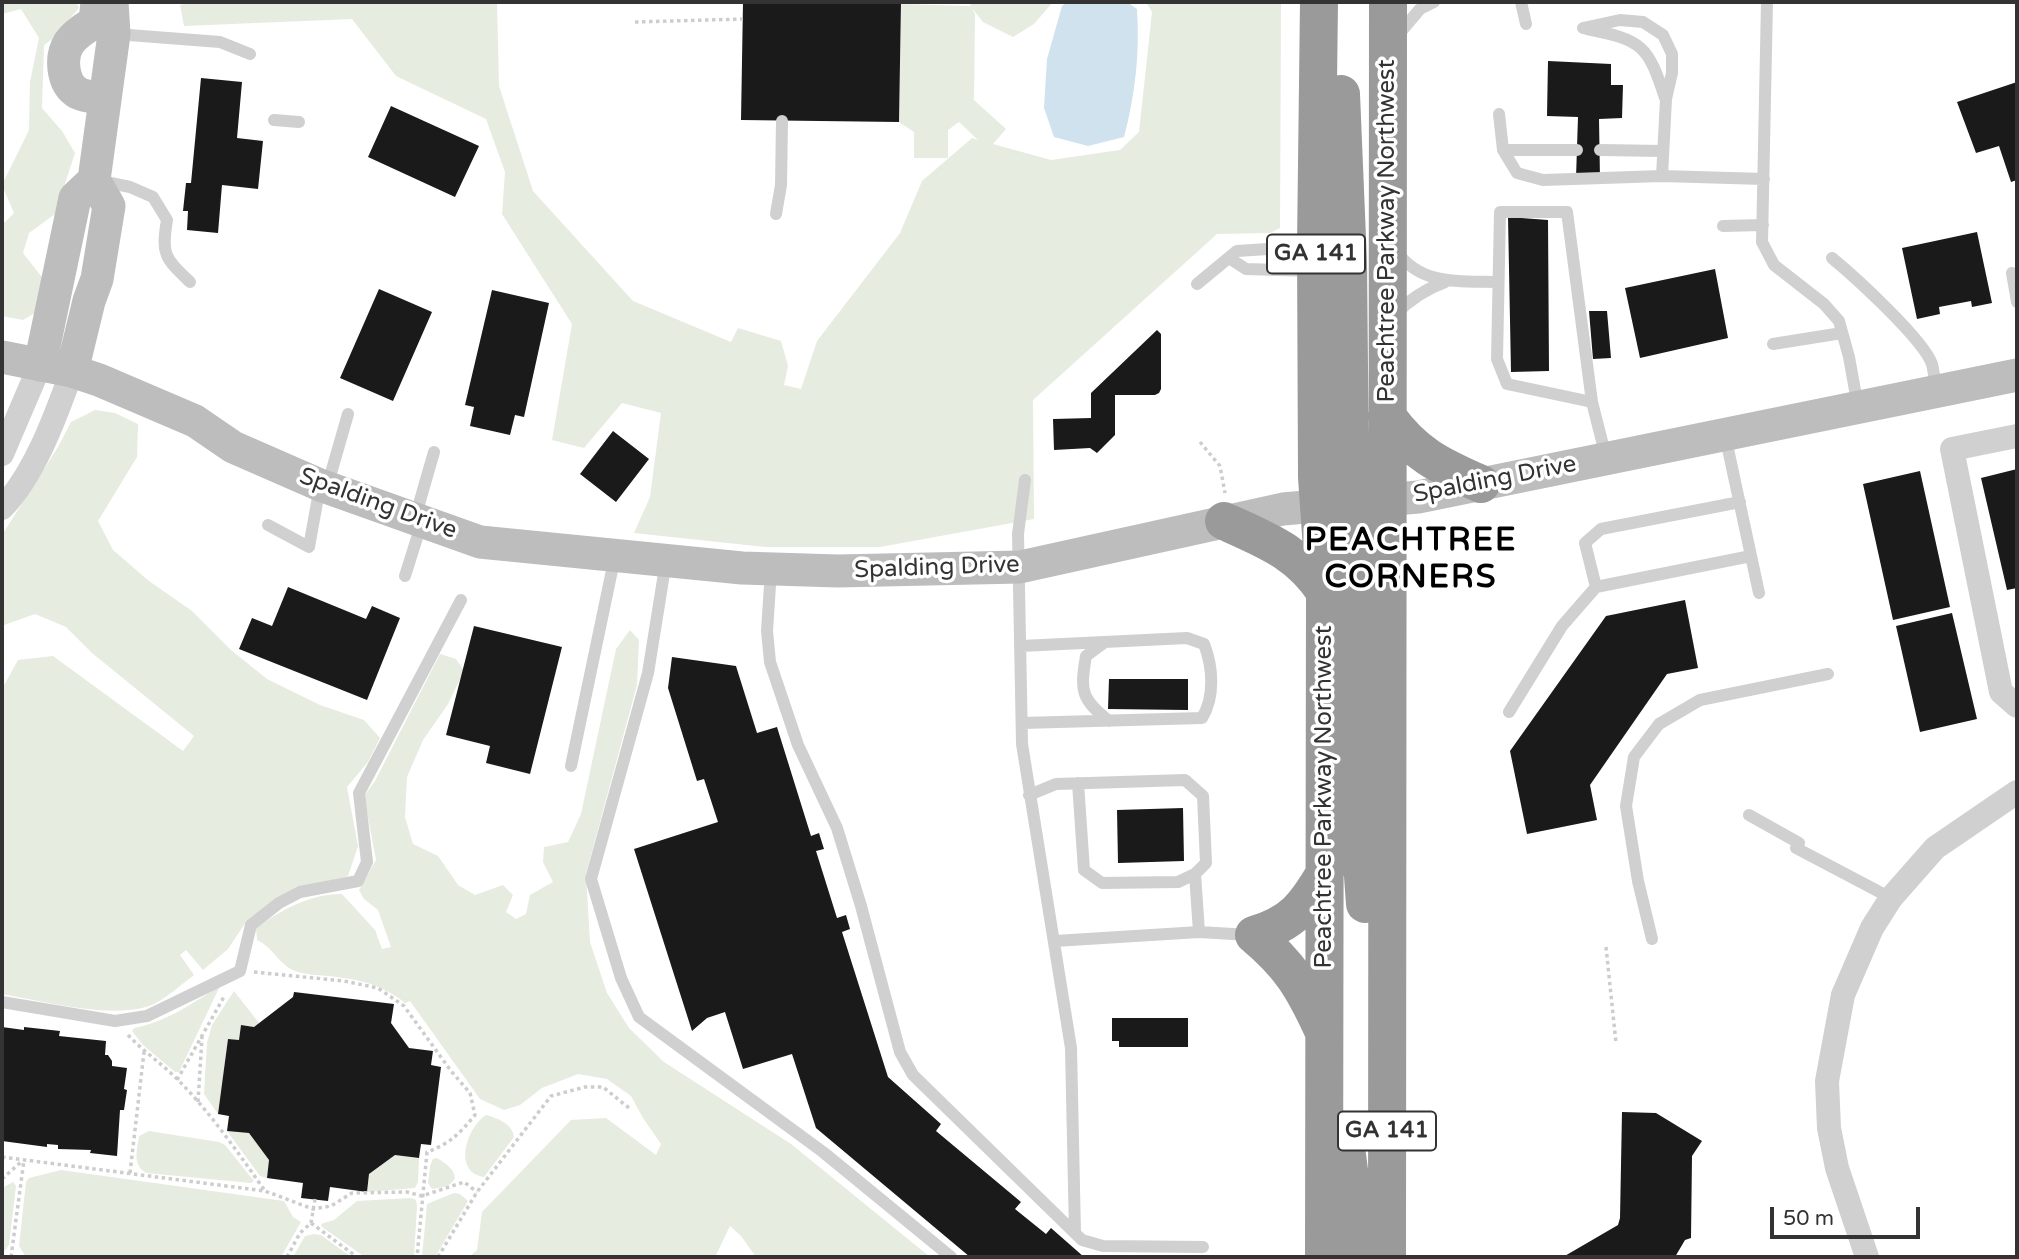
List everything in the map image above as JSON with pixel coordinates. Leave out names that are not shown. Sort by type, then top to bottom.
[{"type":"highway","name":"Peachtree Parkway Northwest","points":[[1319,2],[1317,477],[1353,503]]},
{"type":"highway","points":[[1327,2],[1337,53],[1343,106],[1350,471],[1353,503]]},
{"type":"highway","name":"Peachtree Parkway Northwest","points":[[1324,1257],[1325,592],[1353,503],[1387,416],[1388,2]]},
{"type":"highway","points":[[1387,416],[1417,452],[1434,463],[1481,484]]},
{"type":"highway","name":"Peachtree Parkway Northwest","points":[[1353,503],[1388,1004],[1387,1257]]},
{"type":"highway","points":[[1225,507],[1310,570],[1325,592]]},
{"type":"highway","points":[[1325,873],[1300,911],[1285,923],[1254,935],[1279,956],[1310,1003],[1324,1048],[1345,1138],[1355,1215],[1355,1257]]},
{"type":"main road","points":[[97,2],[94,22],[79,32],[67,46],[64,65],[69,86],[79,94],[105,99]]},
{"type":"main road","points":[[72,371],[97,279],[109,206],[95,178],[114,34],[113,2]]},
{"type":"main road","points":[[40,365],[75,198],[95,178]]},
{"type":"main road","name":"Spalding Drive","points":[[2,357],[72,371],[99,380],[194,421],[233,447],[324,486],[480,542],[771,570],[838,571],[1020,567],[1225,507],[1283,509],[1418,497],[2017,375]]},
{"type":"street","points":[[2,454],[40,365]]},
{"type":"street","points":[[2,508],[16,494],[41,445],[72,371]]},
{"type":"street","points":[[2017,436],[1952,449],[2001,692],[2017,706]]},
{"type":"street","points":[[1867,1257],[1837,1168],[1829,1128],[1827,1081],[1843,995],[1872,928],[1891,898],[1936,848],[2017,792]]},
{"type":"lane","points":[[1388,53],[1408,21],[1420,9],[1434,2]]},
{"type":"lane","points":[[1521,2],[1526,24]]},
{"type":"lane","points":[[1767,2],[1762,242],[1774,265],[1824,304],[1839,321],[1858,407]]},
{"type":"lane","points":[[1662,176],[1665,99],[1672,73],[1672,54],[1663,35],[1643,22],[1620,20],[1583,28],[1640,45],[1649,56],[1665,99]]},
{"type":"lane","points":[[114,34],[219,42],[250,54]]},
{"type":"lane","points":[[1499,114],[1503,150],[1517,173],[1543,180],[1662,176],[1763,179]]},
{"type":"lane","points":[[274,120],[299,122]]},
{"type":"lane","points":[[776,214],[781,185],[782,121]]},
{"type":"lane","points":[[1503,150],[1577,150]]},
{"type":"lane","points":[[1600,150],[1663,151]]},
{"type":"lane","points":[[95,178],[130,187],[153,197],[167,220],[163,240],[167,260],[190,282]]},
{"type":"lane","points":[[1592,402],[1507,384],[1497,359],[1500,212],[1567,212],[1592,402],[1606,458]]},
{"type":"lane","points":[[1723,226],[1763,225]]},
{"type":"lane","points":[[1388,237],[1402,260],[1422,274],[1446,281],[1498,282]]},
{"type":"lane","points":[[1197,285],[1237,251],[1316,258]]},
{"type":"lane","points":[[1229,258],[1245,269],[1316,258]]},
{"type":"lane","points":[[1832,258],[1860,281],[1912,337],[1931,363],[1936,391]]},
{"type":"lane","points":[[2012,273],[2017,302]]},
{"type":"lane","points":[[1387,325],[1409,301],[1423,291],[1446,281]]},
{"type":"lane","points":[[1773,344],[1842,333]]},
{"type":"lane","points":[[268,525],[309,547],[324,486],[348,414]]},
{"type":"lane","points":[[1724,434],[1759,593]]},
{"type":"lane","points":[[405,576],[434,452]]},
{"type":"lane","points":[[1025,480],[1018,534],[1024,769],[1071,1048],[1075,1233]]},
{"type":"lane","points":[[1596,587],[1585,543],[1601,529],[1740,502]]},
{"type":"lane","points":[[571,766],[615,556]]},
{"type":"lane","points":[[1508,712],[1562,626],[1596,587],[1751,556]]},
{"type":"lane","points":[[666,561],[648,673],[591,879],[621,978],[639,1017],[823,1152],[951,1257]]},
{"type":"lane","points":[[771,570],[766,631],[770,662],[798,745],[837,828],[900,1052],[913,1074],[1082,1240],[1103,1246],[1203,1247]]},
{"type":"lane","points":[[2,1002],[115,1021],[147,1016],[240,971],[251,925],[279,903],[300,892],[358,881],[367,862],[359,793],[461,600]]},
{"type":"lane","points":[[1021,646],[1187,638],[1204,644],[1211,662],[1209,706],[1202,718],[1022,723]]},
{"type":"lane","points":[[1105,642],[1086,656],[1084,693],[1090,706],[1110,721]]},
{"type":"lane","points":[[1652,939],[1638,881],[1626,806],[1634,757],[1659,724],[1700,700],[1828,674]]},
{"type":"lane","points":[[1029,795],[1056,784],[1078,783],[1185,780],[1203,796],[1206,863],[1195,874],[1178,882],[1102,883],[1084,870],[1078,783]]},
{"type":"lane","points":[[1749,815],[1797,846],[1891,898]]},
{"type":"lane","points":[[1195,874],[1199,932]]},
{"type":"lane","points":[[1055,941],[1199,932],[1254,935]]},
{"type":"path","points":[[635,22],[743,19]]},
{"type":"path","points":[[1200,442],[1220,466],[1225,507]]},
{"type":"path","points":[[1606,947],[1616,1043]]},
{"type":"path","points":[[177,1080],[240,971],[344,981],[378,988],[404,1006],[470,1093],[475,1115],[446,1145],[427,1152],[417,1257]]},
{"type":"path","points":[[115,1021],[144,1052],[177,1080],[226,1136],[265,1191]]},
{"type":"path","points":[[198,1104],[202,1034]]},
{"type":"path","points":[[130,1173],[144,1052]]},
{"type":"path","points":[[438,1257],[477,1192],[551,1096],[585,1087],[603,1087],[629,1108]]},
{"type":"path","points":[[2,1157],[265,1191],[313,1209],[331,1206],[352,1194],[407,1192],[422,1196],[464,1182],[477,1192]]},
{"type":"path","points":[[2,1179],[24,1160]]},
{"type":"path","points":[[11,1257],[24,1160]]},
{"type":"path","points":[[287,1257],[300,1233],[311,1223],[314,1199]]},
{"type":"path","points":[[311,1223],[358,1257]]},
{"type":"shaded area","points":[[2,2],[76,2],[79,8],[44,45],[42,108],[62,131],[75,153],[55,214],[29,233],[23,253],[45,281],[42,309],[23,320],[2,316],[2,225],[14,213],[2,185],[29,130],[30,82],[39,38],[21,9],[2,14]]},
{"type":"shaded area","points":[[190,2],[497,2],[499,86],[533,191],[633,301],[731,342],[738,328],[781,341],[788,366],[784,385],[801,389],[817,341],[900,233],[922,181],[972,138],[978,140],[959,122],[948,130],[948,158],[914,158],[914,132],[899,122],[901,4],[971,6],[969,2],[1053,2],[1034,24],[1013,37],[983,22],[971,7],[975,14],[974,100],[1006,129],[993,144],[1051,160],[1120,150],[1139,132],[1152,12],[1146,2],[1281,2],[1280,228],[1270,233],[1217,234],[1033,400],[1034,519],[880,547],[765,547],[634,533],[650,497],[661,413],[622,403],[584,448],[552,440],[572,324],[502,214],[505,172],[486,119],[396,76],[352,19],[184,26],[180,5]]},
{"type":"shaded area","points":[[95,410],[115,413],[138,424],[137,457],[98,521],[113,550],[149,581],[192,611],[231,650],[267,679],[320,705],[364,720],[380,738],[368,762],[347,787],[358,846],[348,876],[267,906],[244,925],[228,949],[203,970],[186,950],[180,955],[194,975],[154,1004],[120,1011],[58,1005],[2,994],[2,689],[18,660],[53,656],[183,751],[194,736],[92,653],[66,627],[35,614],[2,628],[2,535],[71,422]]},
{"type":"shaded area","points":[[630,630],[639,640],[637,685],[586,874],[590,942],[607,993],[629,1028],[664,1062],[791,1144],[930,1257],[756,1257],[730,1226],[715,1257],[469,1257],[477,1250],[482,1212],[571,1120],[606,1118],[656,1155],[661,1144],[631,1096],[607,1079],[578,1074],[542,1088],[520,1105],[504,1110],[480,1099],[410,1001],[405,1003],[387,991],[359,981],[295,971],[257,940],[256,928],[286,909],[307,900],[342,894],[375,930],[382,949],[391,947],[378,910],[364,899],[359,890],[376,860],[364,796],[375,781],[440,654],[456,659],[464,671],[448,704],[423,740],[407,777],[405,817],[413,844],[438,856],[458,885],[475,895],[503,885],[513,895],[506,912],[516,919],[526,914],[530,895],[553,882],[543,862],[544,847],[568,842],[581,814],[616,649]]},
{"type":"shaded area","points":[[220,986],[179,1072],[175,1072],[143,1045],[132,1031],[168,1017]]},
{"type":"shaded area","points":[[234,991],[259,1023],[254,1027],[241,1025],[239,1040],[228,1039],[218,1114],[204,1094],[207,1043],[212,1025]]},
{"type":"shaded area","points":[[486,1115],[508,1125],[514,1137],[484,1177],[468,1167],[466,1149],[473,1129]]},
{"type":"shaded area","points":[[149,1131],[219,1142],[225,1145],[254,1181],[251,1183],[146,1173],[139,1166],[137,1152],[139,1136]]},
{"type":"shaded area","points":[[227,1131],[249,1133],[269,1160],[267,1178],[260,1176]]},
{"type":"shaded area","points":[[395,1155],[419,1158],[418,1182],[415,1188],[367,1192],[369,1174]]},
{"type":"shaded area","points":[[437,1158],[450,1168],[455,1177],[449,1185],[432,1189],[428,1183],[430,1166],[433,1159]]},
{"type":"shaded area","points":[[61,1170],[284,1201],[293,1217],[301,1222],[281,1257],[26,1257],[19,1246],[26,1182],[29,1178]]},
{"type":"shaded area","points":[[13,1182],[16,1186],[9,1245],[2,1254],[2,1188]]},
{"type":"shaded area","points":[[454,1193],[460,1194],[468,1201],[435,1257],[422,1257],[427,1204]]},
{"type":"shaded area","points":[[416,1200],[417,1206],[414,1257],[365,1257],[321,1224],[334,1220],[357,1201]]},
{"type":"shaded area","points":[[321,1235],[351,1257],[293,1257],[305,1236]]},
{"type":"water","points":[[1067,2],[1127,2],[1137,9],[1136,74],[1124,137],[1088,146],[1054,137],[1044,108],[1047,59],[1062,6]]},
{"type":"building","points":[[743,2],[901,2],[899,122],[741,120]]},
{"type":"building","points":[[1548,61],[1611,64],[1611,85],[1623,85],[1622,118],[1599,119],[1600,179],[1576,178],[1578,117],[1547,116]]},
{"type":"building","points":[[201,78],[242,82],[237,138],[263,141],[258,189],[222,185],[218,233],[187,230],[188,211],[183,211],[186,183],[191,183]]},
{"type":"building","points":[[2017,82],[2017,180],[2011,182],[1999,146],[1976,153],[1957,102]]},
{"type":"building","points":[[391,106],[479,146],[455,197],[368,157]]},
{"type":"building","points":[[1508,217],[1548,220],[1549,371],[1511,372]]},
{"type":"building","points":[[1977,232],[1992,303],[1972,307],[1971,301],[1939,307],[1940,314],[1917,319],[1902,248]]},
{"type":"building","points":[[1715,269],[1728,338],[1640,358],[1625,288]]},
{"type":"building","points":[[379,289],[432,312],[393,401],[340,378]]},
{"type":"building","points":[[492,290],[549,303],[524,417],[515,415],[510,435],[470,426],[474,407],[465,405]]},
{"type":"building","points":[[1589,311],[1607,311],[1611,358],[1593,359]]},
{"type":"building","points":[[1157,330],[1161,334],[1159,393],[1115,395],[1115,435],[1097,453],[1090,448],[1054,450],[1053,419],[1091,418],[1091,393]]},
{"type":"building","points":[[613,431],[649,459],[616,502],[580,474]]},
{"type":"building","points":[[2017,469],[2017,588],[2007,590],[1981,478]]},
{"type":"building","points":[[1920,471],[1950,607],[1893,620],[1863,484]]},
{"type":"building","points":[[288,587],[366,619],[372,606],[400,618],[367,700],[239,649],[252,618],[272,626]]},
{"type":"building","points":[[1685,600],[1698,668],[1667,674],[1590,785],[1597,820],[1527,834],[1510,751],[1606,616]]},
{"type":"building","points":[[1952,613],[1977,719],[1920,732],[1896,626]]},
{"type":"building","points":[[474,626],[562,647],[530,774],[486,763],[490,746],[446,735]]},
{"type":"building","points":[[672,657],[736,666],[757,733],[777,727],[811,836],[819,833],[824,849],[816,851],[837,918],[846,915],[850,929],[842,932],[888,1077],[941,1124],[936,1131],[1021,1202],[1015,1209],[1046,1234],[1051,1228],[1084,1257],[970,1257],[816,1128],[792,1054],[743,1069],[725,1012],[707,1018],[692,1031],[634,849],[718,822],[704,779],[697,781],[668,688]]},
{"type":"building","points":[[1109,679],[1188,679],[1188,710],[1108,709]]},
{"type":"building","points":[[1183,808],[1184,861],[1118,863],[1117,810]]},
{"type":"building","points":[[294,992],[394,1004],[391,1023],[409,1048],[433,1051],[431,1065],[441,1067],[431,1145],[421,1144],[419,1158],[395,1155],[369,1174],[367,1192],[330,1187],[328,1201],[301,1198],[303,1183],[267,1178],[269,1160],[249,1133],[227,1131],[229,1116],[218,1114],[228,1039],[239,1040],[241,1025],[254,1027],[293,997]]},
{"type":"building","points":[[1112,1018],[1188,1018],[1188,1047],[1119,1047],[1119,1041],[1112,1041]]},
{"type":"building","points":[[2,1027],[60,1031],[59,1036],[106,1041],[105,1055],[112,1061],[112,1066],[127,1068],[124,1089],[127,1090],[124,1110],[120,1110],[117,1156],[90,1153],[91,1150],[58,1149],[58,1145],[47,1144],[47,1147],[2,1141]]},
{"type":"building","points":[[1622,1112],[1656,1113],[1702,1141],[1692,1156],[1691,1238],[1685,1240],[1675,1257],[1563,1257],[1618,1225]]},
{"type":"district","name":"PEACHTREE CORNERS","points":[[1411,560]]}]
